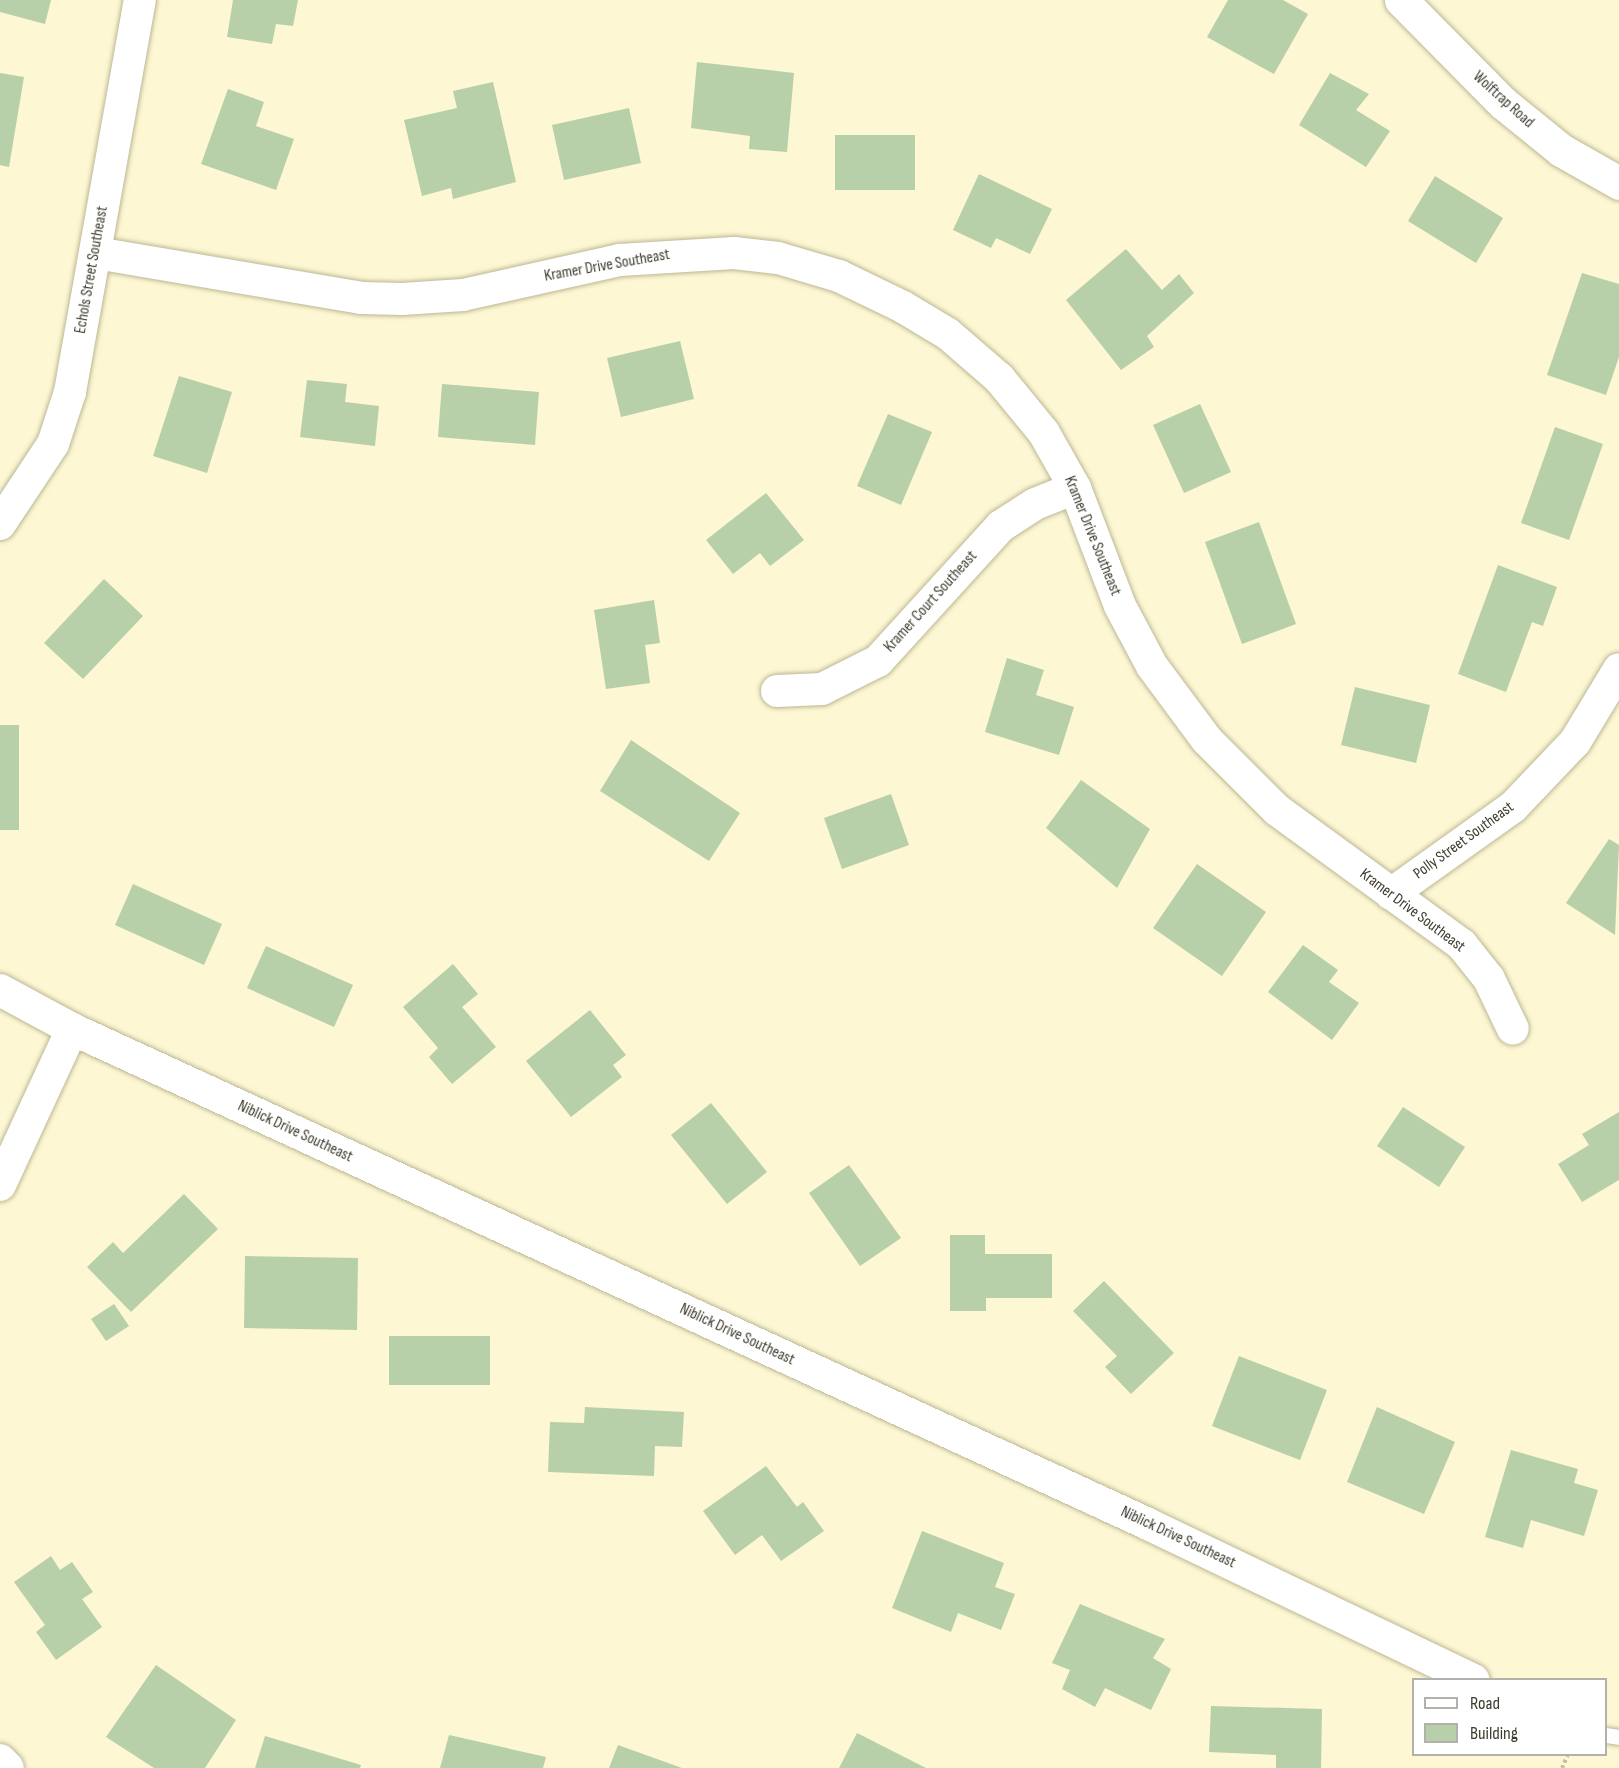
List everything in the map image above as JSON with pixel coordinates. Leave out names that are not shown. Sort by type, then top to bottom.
[{"type":"street","name":"Echols Street Southeast","points":[[0,524],[53,444],[70,392],[140,0]]},
{"type":"street","name":"Wolftrap Road","points":[[1401,0],[1503,103],[1561,150],[1619,183]]},
{"type":"street","name":"Kramer Drive Southeast","points":[[96,253],[361,298],[402,299],[463,295],[671,254],[778,258],[839,276],[948,334],[1025,406],[1075,488],[1120,606],[1152,666],[1206,741],[1277,810],[1462,945],[1489,979],[1513,1029]]},
{"type":"street","name":"Kramer Court Southeast","points":[[777,691],[822,689],[878,661],[1001,526],[1035,504],[1075,488]]},
{"type":"street","name":"Polly Street Southeast","points":[[1391,894],[1513,807],[1575,742],[1619,669]]},
{"type":"street","name":"Niblick Drive Southeast","points":[[0,990],[72,1029],[1148,1524],[1470,1678]]},
{"type":"street","points":[[0,1185],[72,1029]]},
{"type":"street","points":[[0,1760],[8,1768]]},
{"type":"building","points":[[0,0],[51,0],[45,24],[0,12]]},
{"type":"building","points":[[233,0],[298,0],[293,26],[276,24],[272,44],[227,37]]},
{"type":"building","points":[[1228,0],[1283,0],[1308,14],[1274,74],[1207,37]]},
{"type":"building","points":[[697,62],[794,73],[787,152],[749,149],[750,136],[691,128]]},
{"type":"building","points":[[0,73],[24,77],[9,167],[0,165]]},
{"type":"building","points":[[1330,73],[1369,94],[1356,110],[1390,131],[1366,167],[1299,125]]},
{"type":"building","points":[[493,82],[516,182],[453,199],[451,188],[422,196],[404,120],[457,108],[453,91]]},
{"type":"building","points":[[228,89],[264,102],[256,126],[294,139],[276,190],[201,164]]},
{"type":"building","points":[[629,108],[641,163],[564,180],[552,125]]},
{"type":"building","points":[[835,135],[915,135],[915,190],[835,190]]},
{"type":"building","points":[[979,174],[1052,209],[1030,254],[996,238],[991,248],[953,230]]},
{"type":"building","points":[[1435,176],[1503,218],[1476,263],[1408,221]]},
{"type":"building","points":[[1126,249],[1162,290],[1179,274],[1194,293],[1147,336],[1154,347],[1121,370],[1066,300]]},
{"type":"building","points":[[1582,273],[1619,284],[1619,357],[1606,395],[1547,375]]},
{"type":"building","points":[[680,341],[694,399],[621,417],[607,358]]},
{"type":"building","points":[[179,376],[232,392],[207,473],[153,456]]},
{"type":"building","points":[[307,380],[347,384],[345,402],[379,406],[375,446],[300,437]]},
{"type":"building","points":[[442,384],[539,392],[535,445],[438,437]]},
{"type":"building","points":[[1200,404],[1231,472],[1184,493],[1153,425]]},
{"type":"building","points":[[888,414],[932,432],[901,505],[857,486]]},
{"type":"building","points":[[1555,427],[1603,444],[1569,540],[1521,523]]},
{"type":"building","points":[[766,493],[804,540],[770,566],[760,553],[733,574],[706,540]]},
{"type":"building","points":[[1259,522],[1296,624],[1242,644],[1205,542]]},
{"type":"building","points":[[1498,565],[1557,587],[1543,626],[1532,622],[1506,692],[1458,674]]},
{"type":"building","points":[[104,579],[143,616],[83,679],[44,643]]},
{"type":"building","points":[[654,600],[660,643],[645,645],[650,683],[606,689],[594,610]]},
{"type":"building","points":[[1007,658],[1044,670],[1036,695],[1074,707],[1059,755],[985,732]]},
{"type":"building","points":[[1355,687],[1430,705],[1416,763],[1341,745]]},
{"type":"building","points":[[0,725],[19,725],[19,830],[0,830]]},
{"type":"building","points":[[631,740],[740,813],[709,861],[600,791]]},
{"type":"building","points":[[1081,780],[1150,829],[1117,888],[1046,828]]},
{"type":"building","points":[[891,794],[909,845],[842,869],[824,818]]},
{"type":"building","points":[[1609,839],[1619,845],[1615,935],[1566,903]]},
{"type":"building","points":[[1197,864],[1266,912],[1222,976],[1153,928]]},
{"type":"building","points":[[133,884],[222,924],[204,965],[115,925]]},
{"type":"building","points":[[1303,945],[1338,970],[1329,982],[1359,1003],[1332,1040],[1268,992]]},
{"type":"building","points":[[266,946],[353,985],[334,1027],[247,988]]},
{"type":"building","points":[[453,964],[478,994],[462,1007],[496,1047],[452,1084],[429,1057],[438,1048],[403,1007]]},
{"type":"building","points":[[590,1010],[626,1055],[613,1065],[622,1077],[571,1117],[526,1061]]},
{"type":"building","points":[[711,1103],[767,1172],[727,1204],[671,1135]]},
{"type":"building","points":[[1403,1107],[1465,1147],[1439,1187],[1377,1146]]},
{"type":"building","points":[[1619,1112],[1619,1180],[1582,1202],[1558,1164],[1589,1145],[1582,1134]]},
{"type":"building","points":[[849,1165],[901,1238],[860,1266],[809,1193]]},
{"type":"building","points":[[184,1194],[218,1229],[131,1312],[87,1267],[113,1242],[123,1253]]},
{"type":"building","points":[[950,1235],[985,1235],[985,1254],[1052,1254],[1052,1298],[986,1298],[986,1311],[950,1311]]},
{"type":"building","points":[[245,1256],[358,1258],[357,1330],[244,1328]]},
{"type":"building","points":[[1104,1281],[1174,1353],[1131,1394],[1105,1367],[1117,1356],[1073,1311]]},
{"type":"building","points":[[114,1304],[129,1326],[106,1341],[91,1319]]},
{"type":"building","points":[[389,1336],[490,1336],[490,1385],[389,1385]]},
{"type":"building","points":[[1239,1356],[1327,1390],[1300,1460],[1212,1426]]},
{"type":"building","points":[[585,1407],[684,1412],[682,1447],[655,1446],[654,1476],[548,1472],[550,1422],[584,1423]]},
{"type":"building","points":[[1377,1407],[1455,1442],[1424,1514],[1347,1482]]},
{"type":"building","points":[[1511,1450],[1578,1469],[1574,1483],[1598,1490],[1584,1536],[1531,1520],[1523,1548],[1485,1537]]},
{"type":"building","points":[[766,1466],[797,1507],[803,1502],[824,1531],[781,1561],[762,1535],[735,1555],[703,1511]]},
{"type":"building","points":[[922,1531],[1004,1563],[995,1587],[1015,1594],[1001,1630],[958,1613],[951,1632],[892,1608]]},
{"type":"building","points":[[51,1556],[60,1570],[72,1562],[93,1592],[82,1599],[102,1627],[56,1660],[36,1632],[45,1625],[14,1582]]},
{"type":"building","points":[[1080,1604],[1165,1639],[1153,1658],[1171,1669],[1151,1710],[1105,1688],[1095,1707],[1062,1689],[1070,1670],[1052,1663]]},
{"type":"building","points":[[156,1665],[236,1720],[205,1768],[154,1768],[106,1737]]},
{"type":"building","points":[[1211,1706],[1322,1709],[1321,1768],[1276,1768],[1276,1755],[1209,1752]]},
{"type":"building","points":[[857,1733],[926,1768],[839,1768]]},
{"type":"building","points":[[449,1735],[546,1757],[543,1768],[440,1768]]},
{"type":"building","points":[[265,1736],[361,1765],[360,1768],[255,1768]]},
{"type":"building","points":[[618,1745],[682,1768],[609,1768]]}]
